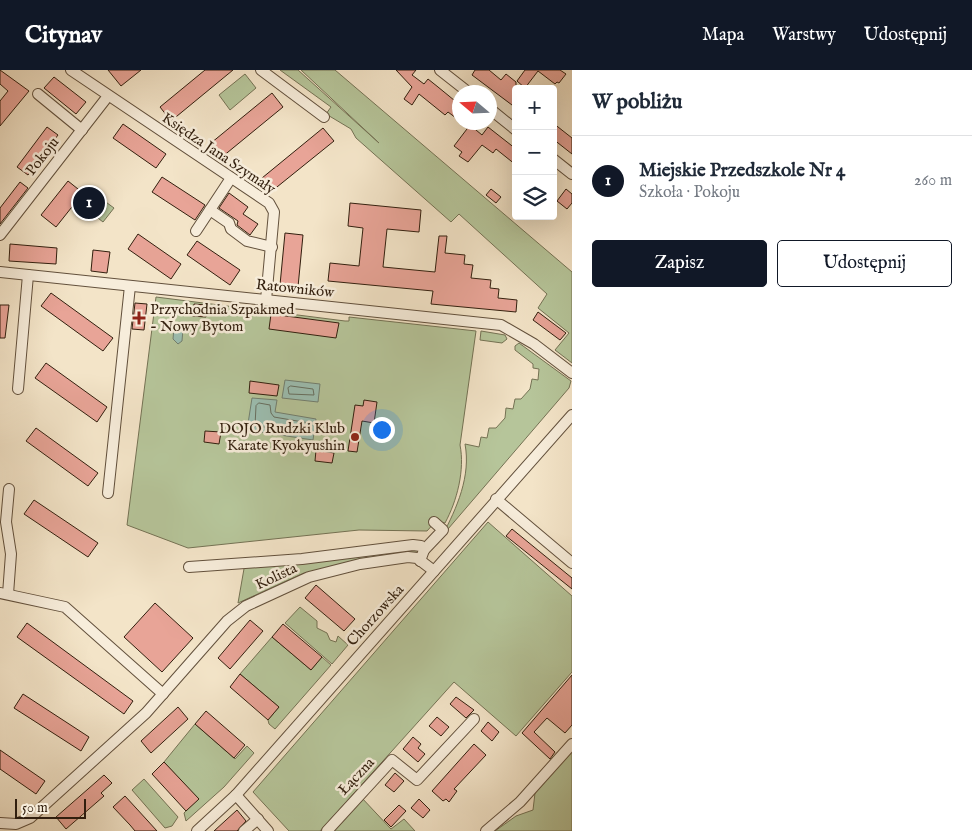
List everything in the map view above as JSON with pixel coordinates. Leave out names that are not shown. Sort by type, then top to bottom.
[{"type":"street","name":"Księdza Jana Szymały","points":[[71,70],[269,203],[274,212],[266,300]]},
{"type":"street","points":[[261,70],[324,117]]},
{"type":"street","points":[[440,70],[459,85]]},
{"type":"street","points":[[38,94],[82,130]]},
{"type":"street","name":"Pokoju","points":[[0,235],[108,96]]},
{"type":"street","points":[[497,115],[512,127]]},
{"type":"street","points":[[557,162],[572,174]]},
{"type":"street","points":[[196,231],[231,178]]},
{"type":"street","points":[[210,210],[229,223],[231,229],[247,241],[272,247]]},
{"type":"street","name":"Ratowników","points":[[0,272],[501,326],[534,344],[572,373]]},
{"type":"street","points":[[18,389],[28,276]]},
{"type":"street","points":[[108,493],[130,286]]},
{"type":"street","name":"Chorzowska","points":[[197,831],[236,795],[572,415]]},
{"type":"street","points":[[9,489],[6,522],[11,554],[4,594],[65,607],[163,694]]},
{"type":"street","points":[[496,499],[572,563]]},
{"type":"street","points":[[434,522],[443,530],[424,550],[420,561],[434,571]]},
{"type":"street","points":[[190,567],[302,559],[413,546],[421,546],[424,550]]},
{"type":"street","name":"Kolista","points":[[0,823],[16,824],[30,818],[146,713],[227,622],[246,606],[287,586],[325,572],[392,559],[408,558],[420,561]]},
{"type":"street","name":"Łączna","points":[[327,831],[392,760],[417,780],[474,719]]},
{"type":"street","points":[[486,831],[520,802],[572,744]]},
{"type":"street","points":[[236,795],[268,831]]},
{"type":"street","points":[[244,831],[258,819]]},
{"type":"shaded area","points":[[280,70],[298,70],[379,143],[301,70],[335,70],[572,272],[572,363],[555,350],[569,333],[538,308],[547,294],[459,214],[451,222],[356,138],[351,129],[326,114],[331,107]]},
{"type":"shaded area","points":[[245,74],[256,88],[230,110],[219,95]]},
{"type":"shaded area","points":[[99,197],[114,208],[103,222],[89,211]]},
{"type":"shaded area","points":[[156,297],[345,321],[349,321],[349,317],[476,331],[460,445],[461,475],[453,505],[445,523],[436,521],[427,531],[359,530],[188,548],[127,525]]},
{"type":"shaded area","points":[[481,331],[505,335],[507,339],[502,343],[480,340]]},
{"type":"shaded area","points":[[519,343],[571,381],[569,388],[442,536],[453,514],[464,480],[466,468],[465,444],[479,447],[481,437],[487,438],[489,428],[496,428],[505,418],[506,408],[513,409],[515,399],[521,399],[530,389],[532,379],[538,380],[539,369],[533,368],[533,364],[515,350],[515,346]]},
{"type":"shaded area","points":[[488,522],[572,596],[572,672],[516,736],[454,682],[320,831],[289,831],[253,792]]},
{"type":"shaded area","points":[[421,546],[417,553],[308,574],[304,573],[238,603],[245,563]]},
{"type":"shaded area","points":[[300,607],[317,621],[317,628],[327,633],[330,640],[336,642],[338,636],[348,645],[332,664],[285,623]]},
{"type":"shaded area","points":[[272,637],[311,670],[322,657],[331,665],[275,729],[269,724],[268,720],[279,707],[240,674]]},
{"type":"shaded area","points":[[195,724],[235,759],[247,746],[254,753],[224,787],[186,821],[184,813],[198,799],[164,762]]},
{"type":"shaded area","points":[[572,750],[572,831],[495,831],[516,816],[533,810],[535,793]]},
{"type":"shaded area","points":[[144,779],[178,817],[172,826],[165,828],[132,790]]},
{"type":"shaded area","points":[[361,797],[391,829],[404,819],[415,831],[331,831]]},
{"type":"water","points":[[178,325],[183,329],[182,341],[178,344],[173,339],[174,328]]},
{"type":"water","points":[[285,380],[320,384],[318,402],[282,398]]},
{"type":"water","points":[[252,398],[277,400],[275,412],[316,419],[313,440],[247,430]]},
{"type":"building","points":[[0,70],[29,91],[0,126],[0,101],[8,91],[0,84]]},
{"type":"building","points":[[108,70],[141,70],[121,86]]},
{"type":"building","points":[[205,70],[233,70],[171,121],[160,107]]},
{"type":"building","points":[[396,70],[416,70],[412,75],[424,84],[428,79],[452,98],[452,115],[448,112],[445,115],[419,94],[412,105],[404,99],[412,87]]},
{"type":"building","points":[[475,70],[489,70],[501,80],[506,74],[516,82],[516,85],[512,85],[512,105],[497,94],[497,85],[485,85],[472,75]]},
{"type":"building","points":[[525,70],[560,70],[566,74],[559,83],[555,84],[538,71],[527,85],[522,85],[517,81]]},
{"type":"building","points":[[54,77],[86,102],[76,114],[44,88]]},
{"type":"building","points":[[272,93],[283,107],[222,157],[211,143]]},
{"type":"building","points":[[123,124],[166,154],[156,168],[113,138]]},
{"type":"building","points":[[557,126],[572,138],[572,154],[557,142]]},
{"type":"building","points":[[47,127],[58,135],[28,175],[17,167]]},
{"type":"building","points":[[323,128],[334,141],[272,191],[262,178]]},
{"type":"building","points":[[466,130],[476,130],[482,135],[486,130],[492,130],[512,146],[512,162],[496,149],[493,153],[482,145],[468,162],[459,156],[462,152],[454,146]]},
{"type":"building","points":[[162,177],[205,205],[195,220],[152,192]]},
{"type":"building","points":[[68,181],[83,193],[56,227],[41,215]]},
{"type":"building","points":[[20,182],[28,188],[0,224],[0,208]]},
{"type":"building","points":[[491,189],[501,197],[496,203],[486,195]]},
{"type":"building","points":[[566,189],[572,194],[572,203],[567,209],[557,201]]},
{"type":"building","points":[[229,193],[248,207],[243,214],[258,224],[250,235],[237,225],[238,221],[219,208]]},
{"type":"building","points":[[350,203],[421,210],[419,232],[387,229],[383,267],[435,272],[439,236],[447,236],[445,253],[465,255],[464,264],[473,265],[471,278],[491,280],[490,288],[499,289],[498,298],[517,300],[516,312],[431,304],[433,291],[328,281],[330,263],[359,266],[363,228],[348,226]]},
{"type":"building","points":[[285,233],[303,235],[298,287],[280,285]]},
{"type":"building","points":[[138,234],[181,264],[171,279],[128,249]]},
{"type":"building","points":[[197,241],[240,270],[230,285],[187,255]]},
{"type":"building","points":[[10,244],[57,248],[56,264],[9,261]]},
{"type":"building","points":[[93,250],[110,252],[107,273],[91,271]]},
{"type":"building","points":[[51,293],[113,338],[103,351],[41,306]]},
{"type":"building","name":"Przychodnia Szpakmed - Nowy Bytom","points":[[135,303],[147,304],[144,330],[132,329]]},
{"type":"building","points":[[194,304],[207,305],[206,317],[192,316]]},
{"type":"building","points":[[0,305],[9,305],[5,338],[0,338]]},
{"type":"building","points":[[538,312],[566,333],[560,340],[533,320]]},
{"type":"building","points":[[271,314],[339,323],[336,338],[269,329]]},
{"type":"building","points":[[46,363],[107,407],[97,422],[35,378]]},
{"type":"building","points":[[250,381],[279,385],[277,396],[249,393]]},
{"type":"building","name":"DOJO Rudzki Klub Karate Kyokyushin","points":[[364,400],[377,402],[374,423],[362,421],[357,452],[348,451],[355,405],[363,406]]},
{"type":"building","points":[[36,428],[98,473],[88,486],[26,441]]},
{"type":"building","points":[[205,431],[221,432],[219,444],[204,442]]},
{"type":"building","points":[[316,450],[334,453],[332,463],[315,461]]},
{"type":"building","points":[[34,500],[98,543],[88,557],[24,514]]},
{"type":"building","points":[[512,529],[572,578],[572,589],[506,536]]},
{"type":"building","points":[[316,585],[355,619],[344,631],[305,598]]},
{"type":"building","points":[[155,603],[193,638],[162,672],[124,637]]},
{"type":"building","points":[[250,620],[263,631],[230,669],[218,658]]},
{"type":"building","points":[[27,623],[133,701],[124,714],[17,637]]},
{"type":"building","points":[[283,624],[322,657],[311,670],[272,637]]},
{"type":"building","points":[[240,674],[279,707],[268,720],[230,687]]},
{"type":"building","points":[[572,675],[572,725],[565,733],[547,718],[534,732],[555,752],[550,759],[522,733]]},
{"type":"building","points":[[23,694],[89,737],[81,751],[14,708]]},
{"type":"building","points":[[456,697],[474,710],[466,718],[450,704]]},
{"type":"building","points":[[178,707],[188,719],[151,753],[141,741]]},
{"type":"building","points":[[206,711],[245,745],[234,758],[195,724]]},
{"type":"building","points":[[437,717],[449,727],[441,736],[429,726]]},
{"type":"building","points":[[488,722],[499,732],[492,741],[481,731]]},
{"type":"building","points":[[413,737],[421,744],[418,748],[425,754],[418,762],[403,749]]},
{"type":"building","points":[[474,744],[486,755],[454,789],[457,791],[449,802],[446,799],[443,801],[432,791]]},
{"type":"building","points":[[0,750],[45,781],[36,794],[0,769]]},
{"type":"building","points":[[164,762],[199,799],[186,811],[152,774]]},
{"type":"building","points":[[395,773],[404,781],[394,792],[385,785]]},
{"type":"building","points":[[104,775],[112,783],[101,793],[104,796],[66,829],[56,817]]},
{"type":"building","points":[[125,796],[157,831],[135,831],[113,807]]},
{"type":"building","points":[[419,799],[430,810],[423,818],[411,808]]},
{"type":"building","points":[[399,805],[406,811],[391,827],[384,820]]},
{"type":"building","points":[[237,810],[246,821],[237,831],[214,831]]},
{"type":"place","name":"Miejskie Przedszkole Nr 4","points":[[89,203]]},
{"type":"place","name":"Przychodnia Szpakmed - Nowy Bytom","points":[[139,318]]},
{"type":"place","name":"DOJO Rudzki Klub Karate Kyokyushin","points":[[355,437]]}]
